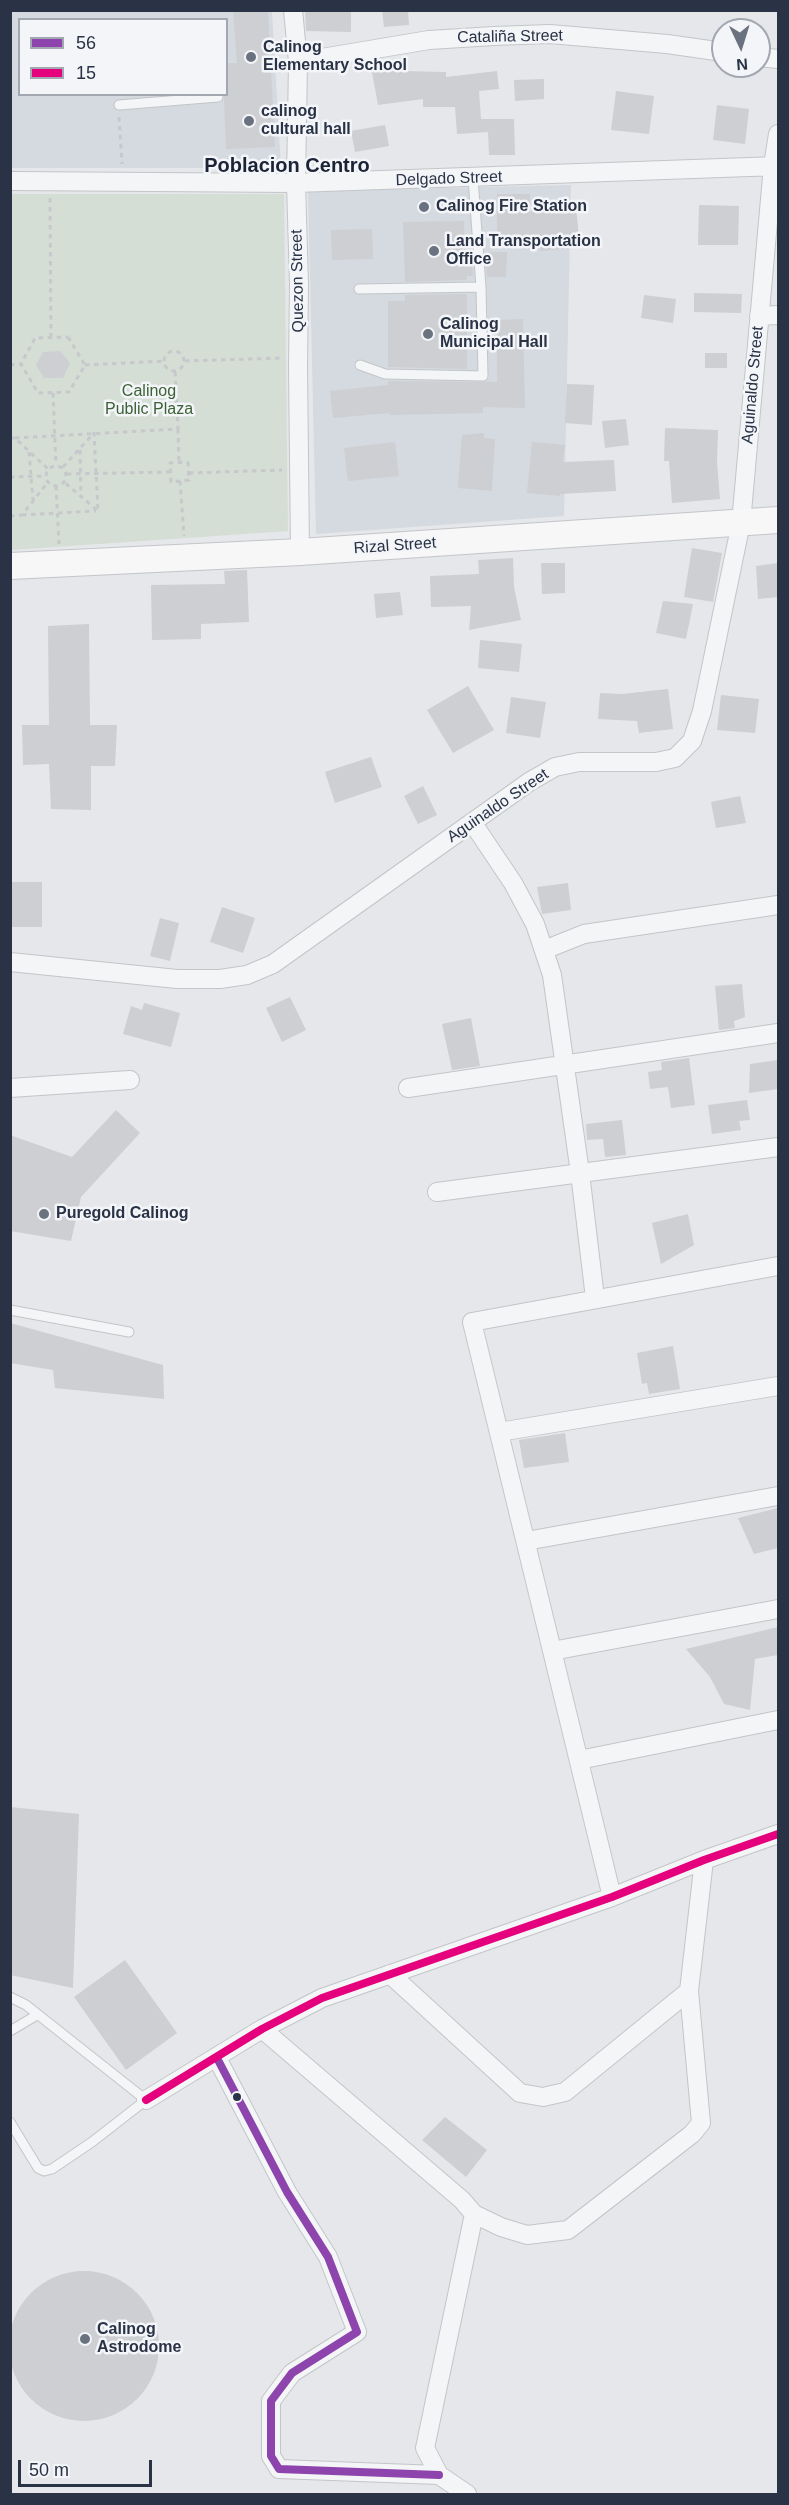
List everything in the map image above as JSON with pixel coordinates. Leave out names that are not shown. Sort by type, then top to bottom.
[{"type":"street","name":"Quezon Street","points":[[292,10],[298,62],[296,183],[299,284],[300,552]]},
{"type":"street","name":"Cataliña Street","points":[[298,62],[429,40],[550,34],[711,51]]},
{"type":"street","name":"Aguinaldo Street","points":[[10,962],[177,979],[220,979],[246,975],[273,964],[529,782],[555,767],[579,762],[656,762],[675,758],[692,741],[702,711],[741,523],[778,134]]},
{"type":"street","name":"Delgado Street","points":[[10,181],[296,183],[776,166]]},
{"type":"street","points":[[759,316],[778,315]]},
{"type":"street","name":"Rizal Street","points":[[10,566],[300,552],[778,520]]},
{"type":"street","points":[[472,822],[513,883],[535,924],[552,975],[595,1298]]},
{"type":"street","points":[[544,950],[584,934],[778,905]]},
{"type":"street","points":[[408,1088],[778,1033]]},
{"type":"street","points":[[10,1088],[130,1080]]},
{"type":"street","points":[[437,1192],[778,1147]]},
{"type":"street","points":[[612,1897],[472,1322],[778,1266]]},
{"type":"street","points":[[499,1432],[778,1386]]},
{"type":"street","points":[[526,1541],[778,1496]]},
{"type":"street","points":[[552,1651],[778,1609]]},
{"type":"street","points":[[579,1760],[778,1719]]},
{"type":"street","points":[[146,2100],[262,2029],[322,1998],[612,1897],[704,1860],[778,1834]]},
{"type":"street","points":[[262,2029],[462,2200],[474,2214],[501,2227],[527,2235],[568,2230],[692,2134],[701,2124],[689,1991],[704,1860]]},
{"type":"street","points":[[390,1974],[520,2093],[543,2097],[565,2092],[689,1991]]},
{"type":"street","points":[[217,2058],[287,2192],[328,2257],[357,2332],[292,2373],[271,2401],[271,2456],[279,2469],[453,2487]]},
{"type":"street","points":[[453,2487],[425,2448],[474,2214]]},
{"type":"lane","points":[[119,105],[218,97]]},
{"type":"lane","points":[[360,365],[385,374],[483,376],[481,287],[473,178]]},
{"type":"lane","points":[[359,289],[481,287]]},
{"type":"lane","points":[[10,1310],[129,1332]]},
{"type":"lane","points":[[10,1997],[37,2014],[146,2100],[92,2142],[52,2169],[44,2171],[38,2168],[10,2122]]},
{"type":"lane","points":[[10,2031],[37,2014]]},
{"type":"path","points":[[119,105],[123,181]]},
{"type":"path","points":[[50,181],[51,337]]},
{"type":"path","points":[[21,364],[35,338],[68,337],[85,365]]},
{"type":"path","points":[[177,351],[183,355],[184,362],[182,368],[175,370],[168,368],[165,361],[167,354],[177,351]]},
{"type":"path","points":[[184,362],[298,357]]},
{"type":"path","points":[[85,365],[165,361]]},
{"type":"path","points":[[10,365],[21,364]]},
{"type":"path","points":[[21,364],[38,393],[69,392],[85,365]]},
{"type":"path","points":[[175,370],[179,463]]},
{"type":"path","points":[[54,393],[56,465]]},
{"type":"path","points":[[13,438],[177,429]]},
{"type":"path","points":[[63,467],[94,433]]},
{"type":"path","points":[[94,433],[98,511]]},
{"type":"path","points":[[13,438],[48,469]]},
{"type":"path","points":[[80,449],[81,496]]},
{"type":"path","points":[[29,452],[33,502]]},
{"type":"path","points":[[188,462],[189,480],[171,482],[170,463],[179,463],[188,462]]},
{"type":"path","points":[[57,486],[48,482],[46,476],[48,469],[56,465],[63,467]]},
{"type":"path","points":[[57,486],[64,482],[66,474],[63,467]]},
{"type":"path","points":[[189,473],[299,470]]},
{"type":"path","points":[[66,474],[170,472]]},
{"type":"path","points":[[10,477],[46,476]]},
{"type":"path","points":[[180,481],[185,558]]},
{"type":"path","points":[[22,515],[48,482]]},
{"type":"path","points":[[64,482],[98,511]]},
{"type":"path","points":[[57,486],[59,564]]},
{"type":"path","points":[[10,516],[98,511]]},
{"type":"shaded area","name":"Calinog Elementary School","points":[[10,11],[272,11],[281,168],[11,168]]},
{"type":"shaded area","points":[[571,185],[564,516],[316,534],[308,191]]},
{"type":"green space","name":"Calinog Public Plaza","points":[[11,194],[284,194],[288,531],[11,550]]},
{"type":"building","name":"calinog cultural hall","points":[[233,10],[268,10],[275,147],[226,149],[224,96],[228,96],[228,63],[237,63]]},
{"type":"building","points":[[305,10],[351,10],[351,32],[306,31]]},
{"type":"building","points":[[382,10],[408,10],[409,25],[384,27]]},
{"type":"building","points":[[402,67],[403,71],[446,72],[446,77],[497,71],[499,89],[479,91],[481,119],[514,119],[515,155],[489,155],[488,132],[457,134],[455,107],[423,107],[423,99],[378,105],[372,72]]},
{"type":"building","points":[[544,79],[544,99],[515,101],[514,80]]},
{"type":"building","points":[[616,91],[654,96],[649,134],[611,130]]},
{"type":"building","points":[[717,105],[749,109],[745,144],[713,140]]},
{"type":"building","points":[[385,125],[389,146],[355,152],[351,131]]},
{"type":"building","points":[[497,194],[530,194],[530,212],[576,207],[580,247],[540,251],[539,241],[497,240]]},
{"type":"building","points":[[699,205],[739,206],[738,245],[698,245]]},
{"type":"building","name":"Land Transportation Office","points":[[464,221],[465,251],[472,251],[473,276],[467,276],[467,280],[405,282],[403,222]]},
{"type":"building","points":[[372,229],[373,259],[332,260],[331,230]]},
{"type":"building","points":[[485,252],[507,252],[506,277],[487,277]]},
{"type":"building","points":[[694,293],[742,294],[741,313],[694,312]]},
{"type":"building","name":"Calinog Municipal Hall","points":[[467,294],[467,369],[388,367],[388,301],[405,301],[405,295]]},
{"type":"building","points":[[644,295],[676,299],[673,323],[641,318]]},
{"type":"building","points":[[523,319],[525,408],[483,407],[483,413],[390,415],[390,413],[333,418],[330,391],[388,385],[388,381],[497,382],[497,320]]},
{"type":"building","points":[[60,351],[70,363],[63,378],[44,378],[36,365],[43,352]]},
{"type":"building","points":[[705,353],[727,353],[727,368],[705,368]]},
{"type":"building","points":[[567,384],[594,385],[592,425],[565,423]]},
{"type":"building","points":[[626,419],[629,445],[605,448],[602,421]]},
{"type":"building","points":[[665,428],[718,430],[717,462],[720,499],[672,503],[669,461],[664,461]]},
{"type":"building","points":[[484,433],[484,438],[495,439],[492,491],[458,488],[462,435]]},
{"type":"building","points":[[395,442],[399,476],[348,481],[344,448]]},
{"type":"building","points":[[532,442],[565,445],[563,462],[614,460],[616,491],[560,494],[560,496],[527,493]]},
{"type":"building","points":[[692,548],[722,553],[713,602],[684,597]]},
{"type":"building","points":[[513,558],[514,587],[521,620],[469,630],[471,606],[431,607],[430,576],[479,574],[478,560]]},
{"type":"building","points":[[541,563],[565,563],[565,593],[542,594]]},
{"type":"building","points":[[778,563],[778,597],[758,599],[756,566]]},
{"type":"building","points":[[247,570],[249,622],[201,624],[201,639],[152,640],[151,585],[225,584],[224,571]]},
{"type":"building","points":[[400,592],[403,615],[376,618],[374,594]]},
{"type":"building","points":[[663,601],[693,604],[686,639],[656,633]]},
{"type":"building","points":[[89,624],[90,725],[117,725],[115,766],[91,766],[91,810],[51,809],[49,764],[23,765],[22,725],[49,725],[48,626]]},
{"type":"building","points":[[480,640],[522,644],[519,672],[478,668]]},
{"type":"building","points":[[468,686],[494,730],[453,753],[427,710]]},
{"type":"building","points":[[668,689],[673,729],[639,733],[637,721],[598,719],[600,693],[622,694]]},
{"type":"building","points":[[721,695],[759,699],[755,733],[717,730]]},
{"type":"building","points":[[511,697],[546,702],[540,738],[506,733]]},
{"type":"building","points":[[371,757],[382,787],[335,803],[325,772]]},
{"type":"building","points":[[423,786],[437,815],[418,824],[404,796]]},
{"type":"building","points":[[740,796],[746,823],[716,828],[711,802]]},
{"type":"building","points":[[10,882],[42,882],[42,927],[10,927]]},
{"type":"building","points":[[568,883],[571,910],[542,914],[537,887]]},
{"type":"building","points":[[222,907],[255,918],[243,953],[210,942]]},
{"type":"building","points":[[160,918],[179,923],[170,961],[150,956]]},
{"type":"building","points":[[742,984],[745,1017],[734,1021],[735,1028],[719,1030],[715,986]]},
{"type":"building","points":[[290,997],[306,1030],[282,1042],[266,1008]]},
{"type":"building","points":[[144,1003],[180,1013],[171,1047],[123,1034],[131,1006],[142,1010]]},
{"type":"building","points":[[471,1018],[480,1066],[452,1070],[442,1024]]},
{"type":"building","points":[[689,1058],[695,1105],[671,1108],[668,1087],[650,1089],[648,1072],[662,1070],[661,1062]]},
{"type":"building","points":[[778,1060],[778,1089],[749,1093],[750,1064]]},
{"type":"building","points":[[747,1100],[750,1120],[739,1121],[741,1130],[712,1134],[708,1105]]},
{"type":"building","points":[[116,1110],[140,1133],[81,1197],[71,1241],[10,1231],[10,1135],[72,1157]]},
{"type":"building","points":[[622,1120],[626,1155],[605,1157],[603,1139],[587,1140],[586,1124]]},
{"type":"building","points":[[688,1214],[694,1245],[661,1264],[652,1223]]},
{"type":"building","points":[[10,1323],[163,1365],[164,1399],[55,1388],[53,1370],[10,1363]]},
{"type":"building","points":[[673,1346],[680,1389],[649,1394],[647,1383],[642,1384],[637,1353]]},
{"type":"building","points":[[565,1433],[569,1462],[524,1468],[519,1440]]},
{"type":"building","points":[[778,1508],[778,1548],[754,1554],[738,1518]]},
{"type":"building","points":[[778,1627],[778,1655],[755,1659],[750,1710],[724,1704],[710,1677],[686,1649]]},
{"type":"building","points":[[10,1807],[79,1814],[73,1988],[10,1975]]},
{"type":"building","points":[[125,1960],[177,2033],[126,2070],[74,1997]]},
{"type":"building","points":[[445,2117],[487,2150],[466,2177],[422,2140]]},
{"type":"building","name":"Calinog Astrodome","points":[[84,2271],[113,2276],[126,2283],[137,2293],[147,2304],[154,2317],[159,2346],[154,2375],[147,2388],[137,2399],[126,2409],[113,2416],[84,2421],[55,2416],[42,2409],[31,2399],[21,2388],[14,2375],[9,2346],[14,2317],[21,2304],[31,2293],[42,2283],[55,2276]]},
{"type":"transit line","name":"15","points":[[146,2100],[262,2029],[322,1998],[612,1897],[704,1860],[778,1834]]},
{"type":"transit line","name":"56","points":[[217,2058],[287,2192],[328,2257],[357,2332],[292,2373],[271,2401],[271,2456],[279,2469],[439,2475]]},
{"type":"place","name":"Calinog Elementary School","points":[[251,57]]},
{"type":"place","name":"calinog cultural hall","points":[[249,121]]},
{"type":"place","name":"Calinog Fire Station","points":[[424,207]]},
{"type":"place","name":"Land Transportation Office","points":[[434,251]]},
{"type":"place","name":"Calinog Municipal Hall","points":[[428,334]]},
{"type":"place","name":"Puregold Calinog","points":[[44,1214]]},
{"type":"place","name":"Calinog Astrodome","points":[[85,2339]]},
{"type":"district","name":"Poblacion Centro","points":[[287,166]]}]
